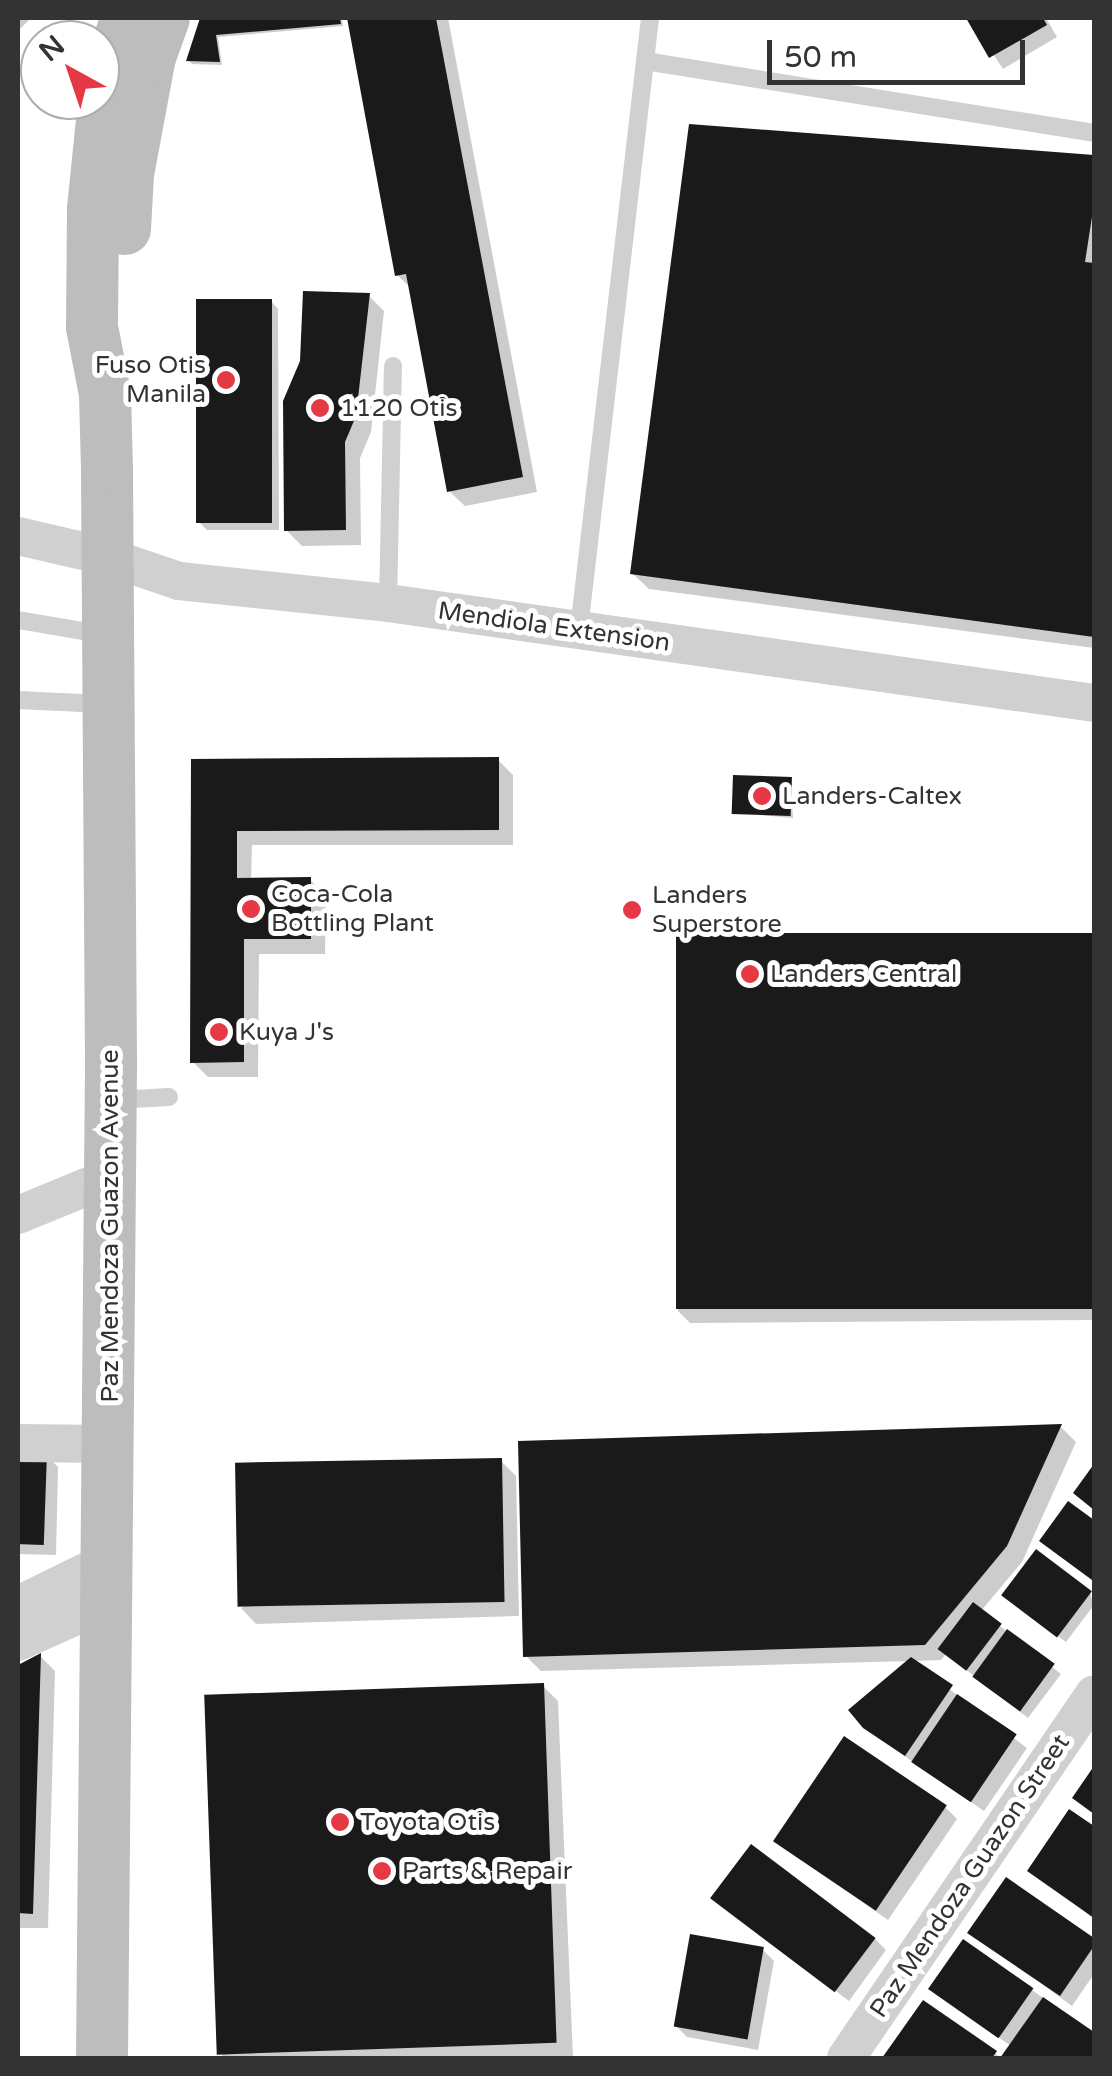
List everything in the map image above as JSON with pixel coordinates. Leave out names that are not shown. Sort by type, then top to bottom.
[{"type":"main road","name":"Paz Mendoza Guazon Avenue","points":[[102,2058],[112,1176],[105,394],[92,327],[96,146],[105,90],[126,18]]},
{"type":"main road","name":"Paz Mendoza Guazon Avenue","points":[[105,394],[120,328],[128,174],[150,57],[164,18]]},
{"type":"street","name":"Mendiola Extension","points":[[18,536],[108,557],[179,581],[388,603],[1094,703]]},
{"type":"street","points":[[18,1214],[112,1176]]},
{"type":"street","points":[[18,1443],[110,1444]]},
{"type":"street","points":[[18,1605],[108,1582]]},
{"type":"street","points":[[18,1642],[108,1582]]},
{"type":"street","name":"Paz Mendoza Guazon Street","points":[[846,2058],[1094,1694]]},
{"type":"lane","points":[[578,629],[650,18]]},
{"type":"lane","points":[[644,61],[1094,133]]},
{"type":"lane","points":[[388,603],[393,366]]},
{"type":"lane","points":[[18,620],[107,635]]},
{"type":"lane","points":[[18,700],[108,705]]},
{"type":"lane","points":[[110,1100],[169,1097]]},
{"type":"building","points":[[200,18],[340,18],[341,24],[216,35],[220,62],[186,61]]},
{"type":"building","points":[[347,18],[436,18],[523,477],[447,492],[406,274],[395,276]]},
{"type":"building","points":[[966,18],[1043,18],[1047,25],[989,58]]},
{"type":"building","points":[[689,124],[1094,155],[1094,204],[1085,262],[1094,263],[1094,637],[630,574]]},
{"type":"building","name":"1120 Otis","points":[[303,291],[370,293],[356,416],[345,442],[346,530],[284,531],[283,401],[300,361]]},
{"type":"building","points":[[196,299],[272,299],[272,523],[196,523]]},
{"type":"building","name":"Coca-Cola Bottling Plant","points":[[499,757],[499,830],[237,831],[237,878],[311,877],[311,939],[244,939],[244,1062],[190,1063],[191,759]]},
{"type":"building","name":"Landers-Caltex","points":[[733,775],[792,777],[791,816],[732,814]]},
{"type":"building","points":[[676,933],[1094,933],[1094,1309],[676,1309]]},
{"type":"building","points":[[1062,1424],[1007,1546],[925,1645],[523,1657],[518,1441]]},
{"type":"building","points":[[18,1452],[47,1453],[44,1545],[18,1544]]},
{"type":"building","points":[[502,1458],[505,1602],[238,1607],[235,1463]]},
{"type":"building","points":[[1094,1464],[1094,1510],[1073,1493]]},
{"type":"building","points":[[1068,1501],[1094,1520],[1092,1580],[1039,1541]]},
{"type":"building","points":[[1036,1549],[1092,1591],[1057,1637],[1001,1595]]},
{"type":"building","points":[[973,1602],[1002,1624],[966,1671],[937,1649]]},
{"type":"building","points":[[1007,1629],[1055,1664],[1020,1711],[972,1677]]},
{"type":"building","points":[[41,1653],[33,1914],[18,1913],[18,1665]]},
{"type":"building","points":[[911,1657],[953,1685],[905,1756],[863,1728],[848,1710]]},
{"type":"building","name":"Parts & Repair","points":[[544,1683],[557,2043],[217,2055],[204,1695]]},
{"type":"building","points":[[957,1694],[1017,1734],[971,1802],[911,1762]]},
{"type":"building","points":[[844,1736],[947,1805],[876,1911],[773,1841]]},
{"type":"building","points":[[1094,1766],[1094,1814],[1072,1798]]},
{"type":"building","points":[[1069,1809],[1094,1826],[1094,1918],[1027,1871]]},
{"type":"building","points":[[751,1844],[876,1938],[835,1992],[710,1898]]},
{"type":"building","points":[[1006,1877],[1094,1938],[1094,1946],[1060,1996],[967,1933]]},
{"type":"building","points":[[690,1934],[764,1947],[748,2040],[674,2027]]},
{"type":"building","points":[[963,1939],[1033,1988],[998,2038],[928,1989]]},
{"type":"building","points":[[1043,1997],[1094,2032],[1094,2058],[1000,2058]]},
{"type":"building","points":[[923,2000],[997,2051],[992,2058],[882,2058]]},
{"type":"place","name":"Fuso Otis Manila","points":[[226,380]]},
{"type":"place","name":"1120 Otis","points":[[320,408]]},
{"type":"place","name":"Landers-Caltex","points":[[762,796]]},
{"type":"place","name":"Coca-Cola Bottling Plant","points":[[251,909]]},
{"type":"place","name":"Landers Superstore","points":[[632,910]]},
{"type":"place","name":"Landers Central","points":[[750,974]]},
{"type":"place","name":"Kuya J's","points":[[219,1032]]},
{"type":"place","name":"Toyota Otis","points":[[340,1822]]},
{"type":"place","name":"Parts & Repair","points":[[382,1871]]}]
